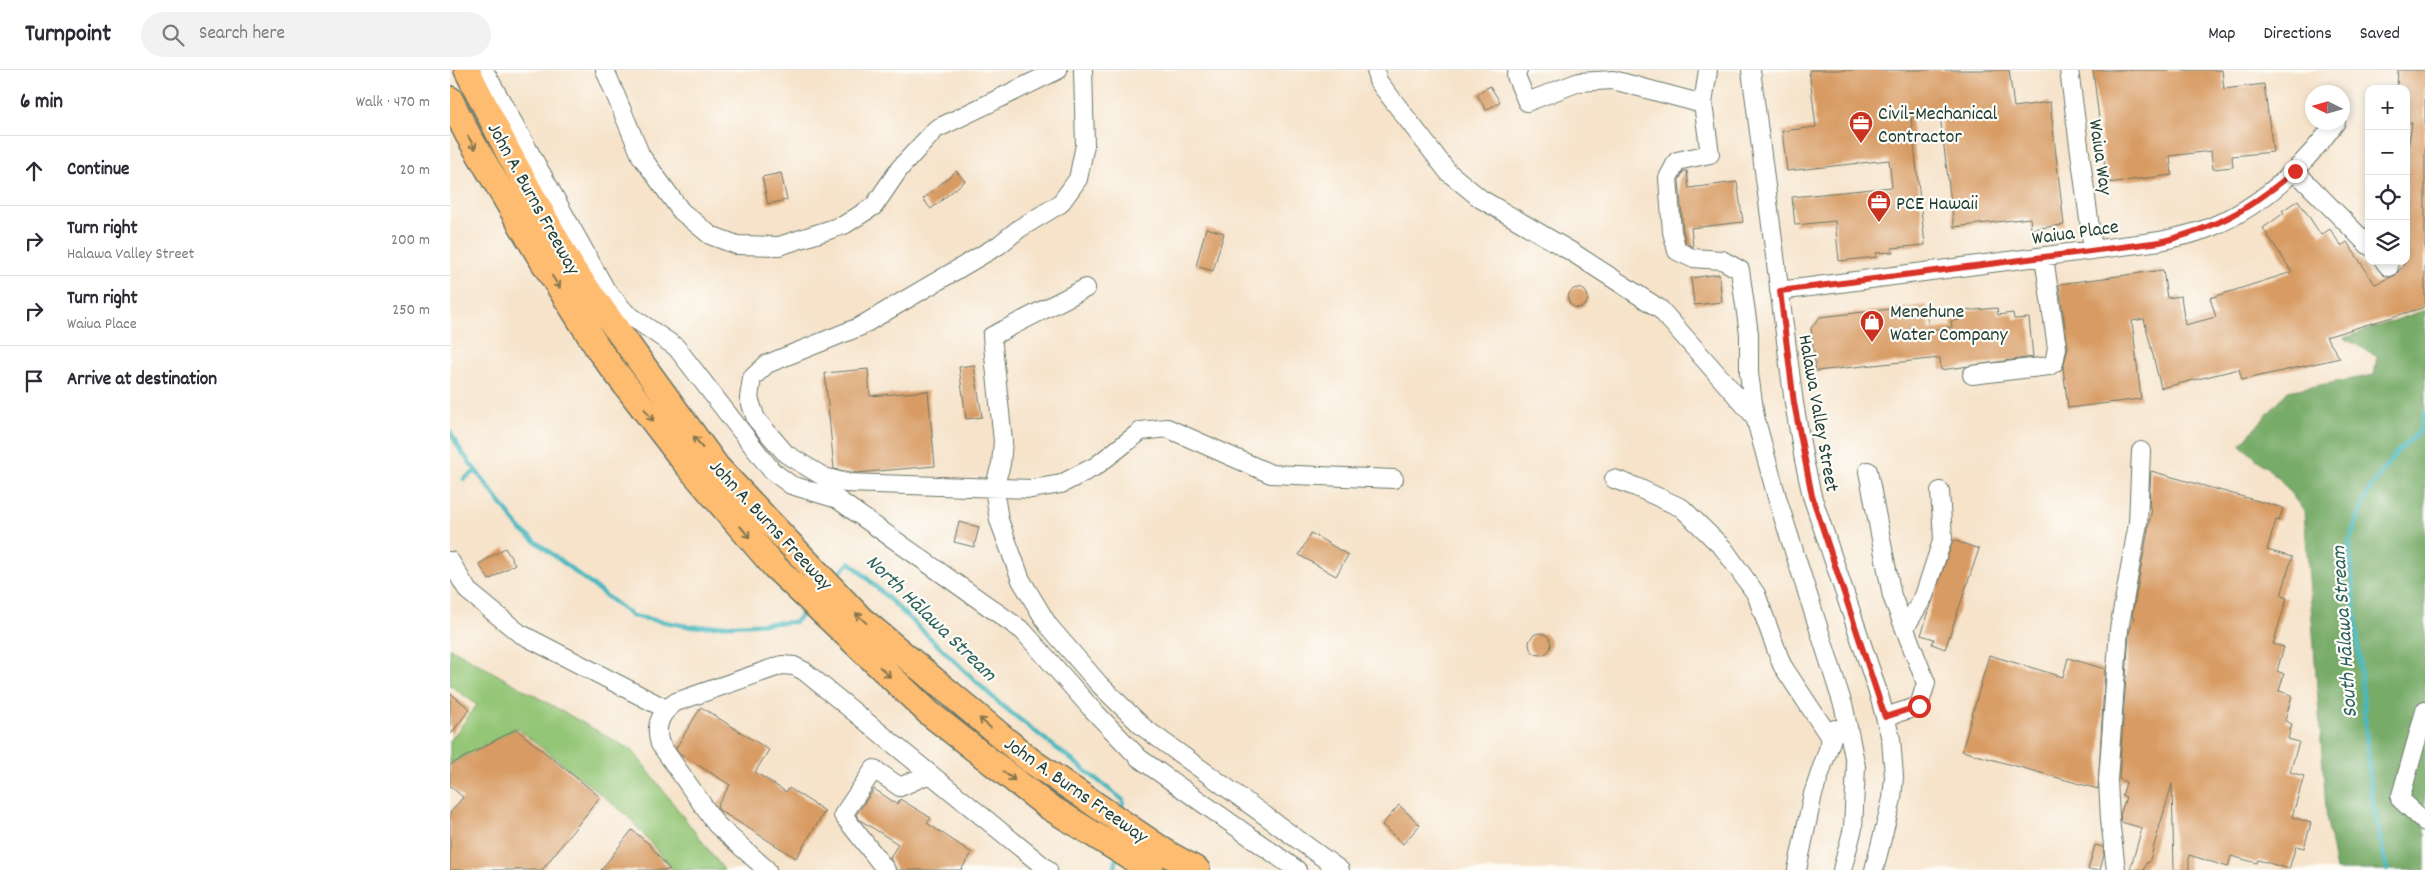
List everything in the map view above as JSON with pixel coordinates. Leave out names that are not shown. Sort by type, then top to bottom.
[{"type":"highway","name":"John A. Burns Freeway","points":[[466,70],[507,150],[572,268],[717,468],[721,488],[774,566],[929,713],[1046,805],[1151,870]]},
{"type":"highway","name":"John A. Burns Freeway","points":[[450,99],[468,135],[537,252],[601,352],[683,460],[721,488],[860,618],[1031,761],[1170,855],[1197,870]]},
{"type":"street","points":[[484,70],[606,290],[626,314],[676,347],[772,471],[791,485],[837,499],[1023,631],[1090,707],[1139,758],[1297,870]]},
{"type":"street","points":[[605,70],[641,156],[681,210],[710,235],[737,245],[779,246],[844,225],[874,206],[900,168],[936,129],[1058,70]]},
{"type":"street","points":[[1083,70],[1085,145],[1078,179],[1060,204],[1020,228],[999,245],[860,327],[767,364],[752,378],[749,398],[756,419],[786,454],[824,478],[846,483],[1032,489],[1061,484],[1096,466],[1141,431],[1168,428],[1271,474],[1394,478]]},
{"type":"street","points":[[1376,70],[1378,81],[1448,172],[1481,199],[1572,252],[1660,309],[1755,417]]},
{"type":"street","points":[[1518,70],[1516,76],[1527,102],[1579,82],[1613,80],[1703,104]]},
{"type":"street","points":[[1708,70],[1703,104],[1710,154],[1677,161],[1668,178],[1672,232],[1677,251],[1692,258],[1722,260],[1740,270],[1749,334],[1749,373],[1755,417],[1778,502],[1844,708],[1856,767],[1853,828],[1842,870]]},
{"type":"street","name":"Halawa Valley Street","points":[[1751,70],[1797,421],[1812,496],[1891,739],[1894,777],[1889,818],[1874,870]]},
{"type":"street","name":"Waiua Way","points":[[2069,70],[2093,250]]},
{"type":"street","name":"Waiua Place","points":[[1780,291],[2160,242],[2211,227],[2252,204],[2295,171],[2329,130]]},
{"type":"street","points":[[2295,171],[2365,242]]},
{"type":"street","points":[[1972,375],[2049,366],[2054,363],[2057,348],[2044,257]]},
{"type":"street","points":[[1086,288],[992,336],[1003,441],[1001,464],[994,488],[999,520],[1020,580],[1048,625],[1099,684],[1143,727],[1340,870]]},
{"type":"street","points":[[2116,870],[2108,780],[2119,629],[2138,523],[2141,451]]},
{"type":"street","points":[[1868,471],[1892,596],[1926,683],[1919,706],[1885,717]]},
{"type":"street","points":[[1614,479],[1682,508],[1724,550],[1756,594],[1782,665],[1831,739]]},
{"type":"street","points":[[1905,628],[1924,596],[1943,538],[1940,491]]},
{"type":"street","points":[[450,561],[468,592],[519,633],[666,709]]},
{"type":"street","points":[[767,870],[716,824],[660,744],[656,733],[659,719],[666,709],[676,702],[782,665],[794,666],[804,671],[1048,870]]},
{"type":"street","points":[[1797,870],[1813,794],[1831,739],[1844,708]]},
{"type":"street","points":[[2425,711],[2400,799],[2425,822]]},
{"type":"street","points":[[886,870],[843,815],[874,769],[900,786],[929,774]]},
{"type":"green space","points":[[2425,310],[2425,870],[2336,870],[2327,822],[2304,511],[2279,478],[2240,445],[2288,391],[2374,375],[2377,356],[2344,338]]},
{"type":"green space","points":[[450,648],[633,751],[724,870],[673,870],[628,816],[517,728],[450,764],[450,741],[477,705],[450,685]]},
{"type":"building","points":[[1809,70],[2009,70],[2014,107],[2050,102],[2064,225],[2031,229],[2030,218],[1954,227],[1940,115],[1911,118],[1925,245],[1892,248],[1893,252],[1876,253],[1877,257],[1839,261],[1835,221],[1795,225],[1792,197],[1892,187],[1889,160],[1787,171],[1782,131],[1816,127]]},
{"type":"building","points":[[2093,70],[2222,70],[2224,89],[2264,84],[2273,152],[2232,156],[2233,167],[2213,169],[2211,151],[2170,156],[2172,175],[2107,183]]},
{"type":"building","points":[[2398,70],[2425,70],[2425,304],[2422,308],[2326,337],[2340,358],[2242,380],[2239,369],[2161,388],[2144,319],[2132,321],[2141,399],[2068,408],[2063,368],[2068,347],[2059,284],[2163,270],[2167,298],[2181,296],[2185,325],[2216,317],[2210,298],[2292,272],[2263,228],[2298,200],[2321,235],[2330,229],[2341,246],[2347,242],[2375,284],[2396,275],[2403,265],[2410,265],[2410,136],[2412,123],[2410,123],[2410,85],[2397,85]]},
{"type":"building","points":[[1490,86],[1500,102],[1486,110],[1477,94]]},
{"type":"building","points":[[956,171],[965,181],[931,209],[923,199]]},
{"type":"building","points":[[1684,171],[1687,171],[1689,188],[1737,182],[1743,222],[1691,228],[1693,247],[1686,243],[1683,230],[1679,180]]},
{"type":"building","points":[[781,173],[787,200],[768,204],[762,177]]},
{"type":"building","points":[[1206,228],[1224,233],[1213,271],[1196,266]]},
{"type":"building","points":[[1719,274],[1722,302],[1694,305],[1691,278]]},
{"type":"building","points":[[1578,288],[1585,291],[1588,298],[1585,305],[1578,308],[1571,305],[1568,298],[1571,291]]},
{"type":"building","points":[[1926,305],[1929,330],[1952,327],[1951,321],[1964,319],[1963,311],[1997,308],[1998,315],[2013,313],[2014,319],[2029,318],[2033,357],[1941,370],[1940,358],[1816,371],[1811,328],[1820,317]]},
{"type":"building","points":[[974,365],[982,417],[966,419],[959,367]]},
{"type":"building","points":[[868,369],[870,396],[928,391],[935,466],[856,473],[834,469],[825,373]]},
{"type":"building","points":[[2151,471],[2283,508],[2279,521],[2276,520],[2267,550],[2292,557],[2281,596],[2287,598],[2273,644],[2284,647],[2277,671],[2284,674],[2279,691],[2292,695],[2285,721],[2292,724],[2288,739],[2299,742],[2290,772],[2304,776],[2292,817],[2311,823],[2304,848],[2296,846],[2289,869],[2258,860],[2257,863],[2231,856],[2228,867],[2189,855],[2189,870],[2174,870],[2172,784],[2149,863],[2147,862],[2144,870],[2130,870],[2142,828],[2121,822],[2120,815],[2126,797],[2122,796],[2126,782],[2119,779],[2129,633],[2134,617],[2132,617],[2152,508],[2149,507]]},
{"type":"building","points":[[959,522],[979,527],[974,547],[954,542]]},
{"type":"building","points":[[1311,533],[1348,555],[1336,576],[1299,555]]},
{"type":"building","points":[[1953,540],[1979,549],[1945,649],[1932,644],[1934,639],[1921,635]]},
{"type":"building","points":[[505,548],[515,564],[489,580],[479,564]]},
{"type":"building","points":[[1540,633],[1548,636],[1551,644],[1548,652],[1540,655],[1532,652],[1529,644],[1532,636]]},
{"type":"building","points":[[1989,655],[2063,677],[2068,658],[2105,669],[2098,789],[1962,751]]},
{"type":"building","points":[[450,693],[470,709],[450,735]]},
{"type":"building","points":[[701,707],[769,750],[755,772],[786,792],[789,788],[825,811],[796,858],[719,810],[717,806],[730,785],[679,753],[676,748]]},
{"type":"building","points":[[516,729],[600,797],[542,870],[450,870],[450,813],[463,797],[450,786],[450,765]]},
{"type":"building","points":[[874,789],[897,804],[900,799],[931,818],[927,823],[972,853],[961,870],[896,870],[890,858],[898,844],[860,820],[856,815]]},
{"type":"building","points":[[1399,805],[1420,825],[1403,844],[1382,825]]},
{"type":"building","points":[[632,830],[649,844],[670,870],[601,870]]},
{"type":"building","points":[[2095,845],[2103,847],[2104,855],[2100,870],[2088,870]]},
{"type":"waterway","name":"South Hālawa Stream","points":[[2387,870],[2372,799],[2349,543],[2368,492],[2396,453],[2420,431],[2425,413]]},
{"type":"waterway","name":"North Hālawa Stream","points":[[450,432],[461,451],[521,530],[632,616],[693,627],[795,622],[807,609]]},
{"type":"waterway","points":[[464,479],[476,471]]},
{"type":"waterway","name":"North Hālawa Stream","points":[[834,579],[850,562],[1000,704],[1123,800],[1122,813]]},
{"type":"waterway","name":"North Hālawa Stream","points":[[1115,870],[1116,858]]},
{"type":"place","name":"Civil-Mechanical Contractor","points":[[1861,144]]},
{"type":"place","name":"PCE Hawaii","points":[[1879,223]]},
{"type":"place","name":"Menehune Water Company","points":[[1872,343]]},
{"type":"route","points":[[1919,706],[1885,717],[1812,496],[1798,430],[1780,291],[2160,242],[2211,227],[2234,216],[2295,171]]}]
